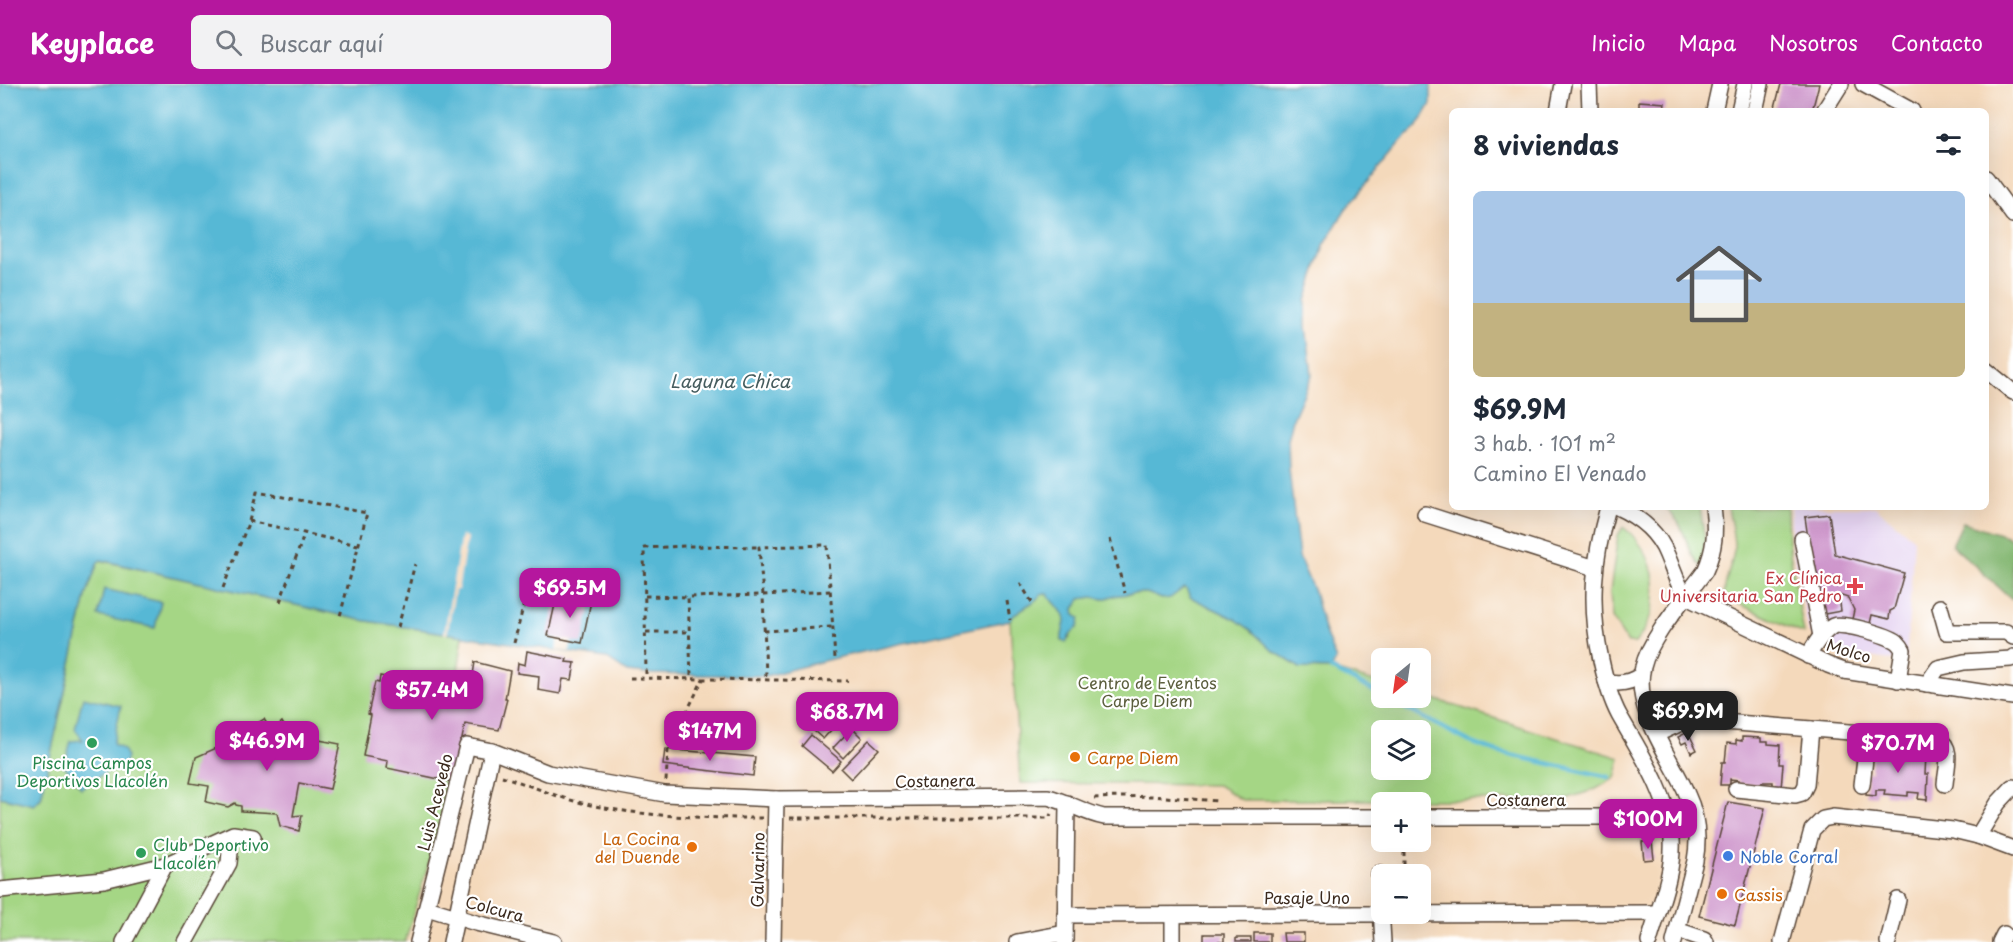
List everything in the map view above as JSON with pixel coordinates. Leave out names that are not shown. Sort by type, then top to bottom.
[{"type":"street","points":[[1559,108],[1563,84]]},
{"type":"street","points":[[1589,84],[1590,108]]},
{"type":"street","points":[[1715,108],[1720,84]]},
{"type":"street","points":[[1740,108],[1745,84]]},
{"type":"street","points":[[1756,108],[1761,84]]},
{"type":"street","points":[[1826,108],[1841,84]]},
{"type":"street","points":[[1863,84],[1907,108]]},
{"type":"street","points":[[1989,182],[2013,215]]},
{"type":"street","points":[[1989,372],[2013,392]]},
{"type":"street","points":[[1607,510],[1595,568],[1594,630],[1606,681],[1618,713],[1652,776],[1668,817],[1672,849],[1665,886],[1649,942]]},
{"type":"street","points":[[1623,510],[1641,520],[1656,535],[1667,553],[1673,573],[1686,597]]},
{"type":"street","points":[[1706,942],[1704,939],[1675,936],[1697,851],[1696,825],[1688,794],[1646,709],[1641,675],[1645,659],[1655,640],[1705,571],[1712,552],[1715,534],[1713,510]]},
{"type":"street","points":[[1425,514],[1595,568]]},
{"type":"street","points":[[1802,538],[1821,636]]},
{"type":"street","name":"Molco","points":[[1686,597],[1808,656],[1844,670],[2013,697]]},
{"type":"street","points":[[1940,607],[1947,632],[2006,632],[2013,637]]},
{"type":"street","points":[[1808,656],[1821,636],[1832,626],[1841,624],[1890,638],[1899,643],[1903,650],[1898,680]]},
{"type":"street","points":[[1927,684],[1938,668],[1964,662],[2013,657]]},
{"type":"street","points":[[1606,681],[1627,683],[1641,675]]},
{"type":"street","points":[[1657,734],[1692,720],[1941,740],[1948,750],[1945,784]]},
{"type":"street","points":[[1736,789],[1795,795],[1802,793],[1806,785],[1811,729]]},
{"type":"street","points":[[1862,785],[1868,733]]},
{"type":"street","name":"Luis Acevedo","points":[[418,942],[467,746],[492,751]]},
{"type":"street","points":[[451,942],[492,751]]},
{"type":"street","name":"Costanera","points":[[492,751],[548,773],[665,794],[776,800],[1048,796],[1087,813],[1117,818],[1371,817]]},
{"type":"street","points":[[1978,836],[1998,803],[2013,787]]},
{"type":"street","name":"Galvarino","points":[[773,942],[776,800]]},
{"type":"street","points":[[1017,942],[1065,938],[1066,803]]},
{"type":"street","name":"Costanera","points":[[1431,817],[1668,817]]},
{"type":"street","points":[[1782,942],[1812,830],[1823,819],[1833,817],[1953,830],[1978,836],[2013,849]]},
{"type":"street","points":[[0,890],[104,880],[165,865],[233,834],[253,837]]},
{"type":"street","points":[[186,942],[229,863],[230,852],[224,839]]},
{"type":"street","points":[[124,942],[165,865]]},
{"type":"street","points":[[1888,942],[1898,900]]},
{"type":"street","name":"Colcura","points":[[427,908],[554,942]]},
{"type":"street","name":"Pasaje Uno","points":[[1065,915],[1371,914]]},
{"type":"street","name":"Pasaje Uno","points":[[1431,914],[1657,914]]},
{"type":"street","points":[[1173,915],[1173,942]]},
{"type":"street","points":[[1382,924],[1383,942]]},
{"type":"path","points":[[223,588],[249,521],[257,492],[367,513],[340,616]]},
{"type":"path","points":[[249,521],[358,544]]},
{"type":"path","points":[[280,602],[305,532]]},
{"type":"path","points":[[1110,539],[1125,593]]},
{"type":"path","points":[[645,674],[644,548],[827,544],[835,658]]},
{"type":"path","points":[[759,547],[766,676]]},
{"type":"path","points":[[398,627],[415,564]]},
{"type":"path","points":[[514,643],[533,568]]},
{"type":"path","points":[[1020,583],[1033,604]]},
{"type":"path","points":[[644,596],[763,595],[830,591]]},
{"type":"path","points":[[688,597],[691,675]]},
{"type":"path","points":[[1006,601],[1010,620]]},
{"type":"path","points":[[764,631],[833,627]]},
{"type":"path","points":[[645,632],[689,632]]},
{"type":"path","points":[[630,678],[848,681]]},
{"type":"path","points":[[665,794],[669,750],[703,679]]},
{"type":"shaded area","name":"Ex Clínica Universitaria San Pedro","points":[[1791,510],[1879,510],[1914,539],[1906,662],[1846,654],[1809,633],[1791,540]]},
{"type":"green space","points":[[1668,510],[1700,510],[1705,541],[1703,567],[1694,558],[1678,522]]},
{"type":"green space","points":[[1729,510],[1787,510],[1788,541],[1804,634],[1724,597],[1734,550]]},
{"type":"green space","points":[[1963,522],[2006,536],[2013,541],[2013,600],[1952,545]]},
{"type":"green space","points":[[1623,527],[1645,552],[1654,582],[1651,614],[1645,629],[1635,643],[1628,643],[1612,618],[1610,592],[1618,535]]},
{"type":"green space","points":[[99,560],[361,620],[463,636],[451,721],[465,724],[453,782],[405,942],[0,942],[0,797],[34,805],[41,798],[86,596]]},
{"type":"green space","name":"Centro de Eventos Carpe Diem","points":[[1186,588],[1190,597],[1235,619],[1251,630],[1272,650],[1300,668],[1331,669],[1371,681],[1371,708],[1431,708],[1431,698],[1620,758],[1615,778],[1596,789],[1563,800],[1431,800],[1431,792],[1371,792],[1371,800],[1242,800],[1218,785],[1020,783],[1010,620],[1042,594],[1047,594],[1064,616],[1062,641],[1069,639],[1071,635],[1075,620],[1074,609],[1080,599],[1093,597],[1104,599],[1112,596],[1147,593],[1162,599]]},
{"type":"water","name":"Laguna Chica","points":[[0,84],[1431,84],[1431,104],[1418,126],[1402,141],[1345,210],[1324,245],[1306,301],[1306,326],[1312,375],[1293,419],[1288,440],[1289,469],[1299,557],[1314,592],[1324,629],[1336,660],[1331,669],[1300,668],[1272,650],[1251,630],[1235,619],[1190,597],[1184,588],[1170,598],[1162,599],[1147,593],[1135,593],[1104,599],[1093,597],[1080,599],[1074,609],[1075,615],[1080,618],[1078,627],[1066,642],[1062,641],[1065,620],[1063,613],[1048,594],[1042,594],[1010,620],[835,658],[766,676],[645,674],[627,672],[606,658],[361,620],[101,560],[98,562],[86,596],[41,798],[34,805],[0,797]]},
{"type":"water","points":[[104,589],[161,602],[155,628],[98,616]]},
{"type":"water","name":"Piscina Campos Deportivos Llacolén","points":[[83,697],[121,706],[113,744],[123,749],[127,757],[124,766],[111,769],[81,788],[64,765],[71,741],[83,740],[75,729]]},
{"type":"pier","points":[[461,536],[467,537],[458,590],[455,590],[447,634],[444,634]]},
{"type":"pier","points":[[574,584],[587,586],[586,592],[598,595],[596,599],[592,599],[582,643],[572,641],[569,652],[556,650],[558,639],[548,636],[557,594],[561,594],[562,588],[572,590]]},
{"type":"building","points":[[1781,84],[1819,84],[1813,108],[1775,108]]},
{"type":"building","points":[[1639,101],[1665,103],[1664,108],[1639,108]]},
{"type":"building","points":[[1829,514],[1835,554],[1904,573],[1889,619],[1872,615],[1869,628],[1851,624],[1854,610],[1848,598],[1839,595],[1841,611],[1819,615],[1805,517]]},
{"type":"building","points":[[557,595],[591,601],[582,643],[548,636]]},
{"type":"building","points":[[527,651],[567,659],[566,662],[575,663],[572,680],[563,679],[560,694],[538,690],[539,676],[517,673],[518,663],[525,665]]},
{"type":"building","points":[[475,662],[510,671],[505,699],[507,699],[499,730],[465,724],[453,782],[387,768],[388,761],[363,756],[371,715],[368,714],[375,682],[379,683],[380,676],[470,694]]},
{"type":"building","points":[[832,711],[841,719],[823,739],[814,731]]},
{"type":"building","points":[[264,719],[271,731],[282,722],[289,734],[297,729],[299,736],[340,744],[330,789],[299,783],[293,816],[302,815],[299,831],[280,826],[277,813],[241,811],[241,806],[235,803],[228,807],[206,802],[209,786],[190,783],[196,757],[230,742],[237,758],[245,759],[249,733],[252,733],[256,724]]},
{"type":"building","points":[[852,728],[862,738],[843,758],[833,748]]},
{"type":"building","points":[[1688,732],[1697,750],[1691,753],[1686,742],[1682,744],[1678,737]]},
{"type":"building","points":[[811,735],[841,761],[832,771],[802,746]]},
{"type":"building","points":[[1742,737],[1761,738],[1761,742],[1780,745],[1779,764],[1783,764],[1781,789],[1773,789],[1773,782],[1762,782],[1762,785],[1739,784],[1739,780],[1730,779],[1730,785],[1720,785],[1722,762],[1725,762],[1727,743],[1736,744],[1736,740],[1742,741]]},
{"type":"building","points":[[869,740],[879,749],[851,779],[841,769]]},
{"type":"building","points":[[1888,748],[1907,749],[1907,752],[1914,752],[1914,755],[1926,755],[1927,800],[1918,799],[1919,793],[1908,792],[1908,796],[1884,794],[1885,790],[1876,790],[1876,796],[1866,795],[1867,772],[1871,773],[1872,753],[1882,754],[1882,751],[1888,751]]},
{"type":"building","points":[[665,749],[755,757],[753,776],[663,765]]},
{"type":"building","points":[[1728,802],[1765,808],[1735,925],[1699,916]]},
{"type":"building","points":[[1652,841],[1654,859],[1644,860],[1642,842]]},
{"type":"building","points":[[1254,933],[1270,933],[1270,942],[1254,942]]},
{"type":"building","points":[[1283,933],[1304,933],[1304,942],[1284,942]]},
{"type":"building","points":[[1204,934],[1224,934],[1224,942],[1204,942]]},
{"type":"building","points":[[1236,938],[1251,938],[1251,942],[1236,942]]},
{"type":"waterway","points":[[1331,669],[1371,689]]},
{"type":"waterway","points":[[1405,708],[1470,742],[1497,752],[1609,777]]},
{"type":"place","name":"Ex Clínica Universitaria San Pedro","points":[[1855,586]]},
{"type":"place","name":"Piscina Campos Deportivos Llacolén","points":[[92,743]]},
{"type":"place","name":"Carpe Diem","points":[[1075,757]]},
{"type":"place","name":"La Cocina del Duende","points":[[692,847]]},
{"type":"place","name":"Club Deportivo Llacolén","points":[[141,853]]},
{"type":"place","name":"Noble Corral","points":[[1728,856]]},
{"type":"place","name":"Cassis","points":[[1722,894]]}]
